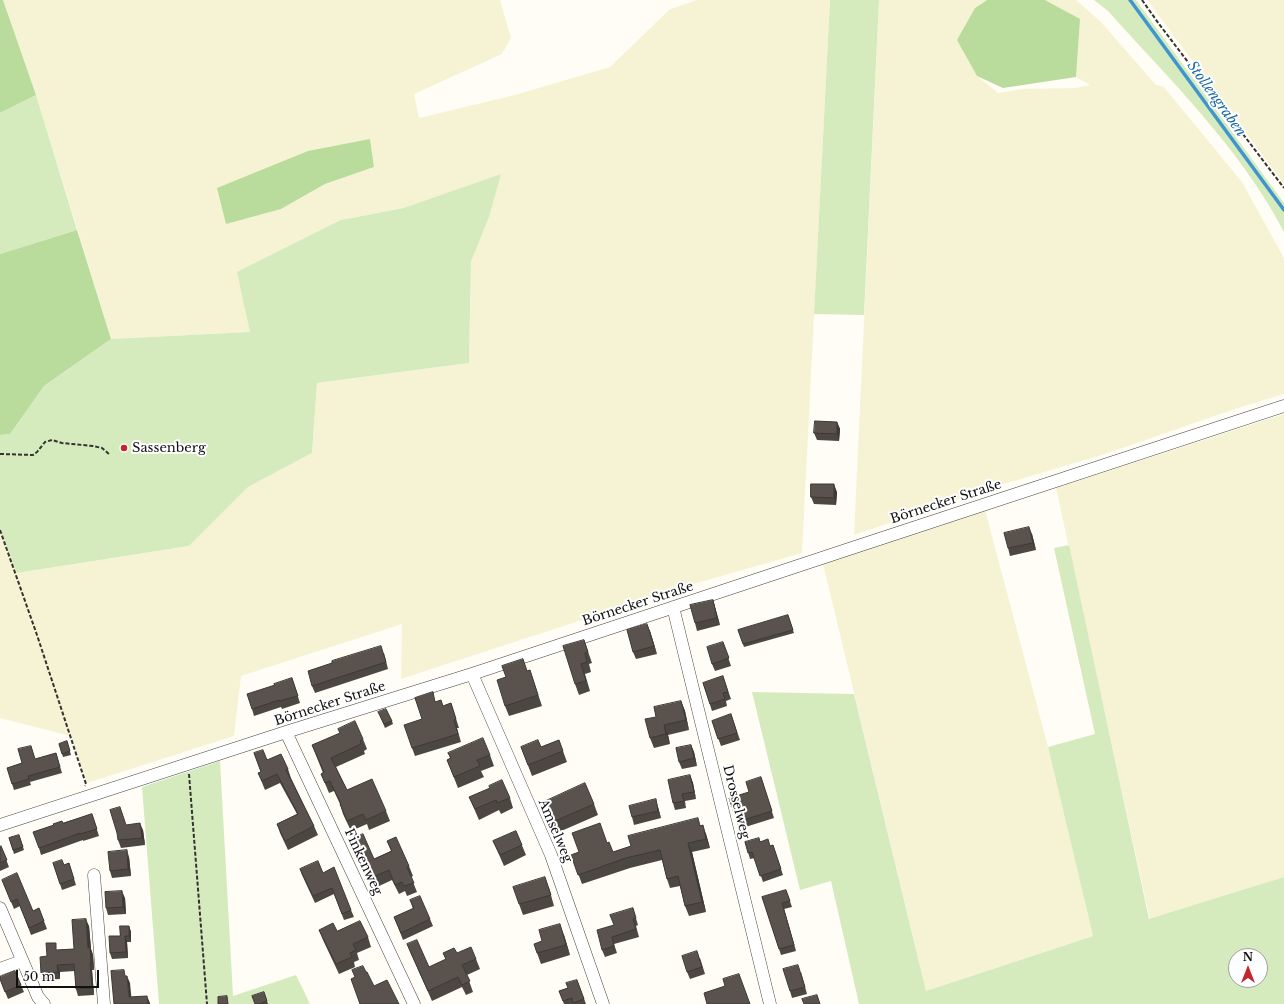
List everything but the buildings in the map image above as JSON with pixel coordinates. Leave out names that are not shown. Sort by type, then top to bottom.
[{"type":"street","name":"Börnecker Straße","points":[[0,825],[286,732],[472,674],[1284,406]]},
{"type":"street","name":"Drosselweg","points":[[673,607],[770,1004]]},
{"type":"street","name":"Amselweg","points":[[472,674],[551,855],[603,1004]]},
{"type":"street","name":"Finkenweg","points":[[286,732],[414,1004]]},
{"type":"street","points":[[94,875],[104,1004]]},
{"type":"street","points":[[0,908],[38,997],[44,1004]]},
{"type":"street","points":[[0,969],[22,961]]},
{"type":"path","points":[[1142,0],[1284,188]]},
{"type":"path","points":[[0,454],[33,455],[45,442],[52,440],[62,443],[102,448],[109,454]]},
{"type":"path","points":[[0,530],[37,635],[86,784],[83,791],[85,798]]},
{"type":"path","points":[[189,764],[207,1004]]},
{"type":"shaded area","points":[[3,0],[500,0],[511,38],[502,54],[414,94],[419,118],[515,95],[610,67],[670,9],[697,0],[830,0],[802,553],[683,587],[401,679],[402,624],[241,676],[234,736],[87,783],[71,736],[0,718],[0,529],[18,573],[189,546],[248,487],[312,453],[317,383],[469,363],[471,262],[489,217],[404,208],[341,220],[250,332],[111,339],[36,95]],"holes":[[[370,139],[374,167],[325,184],[281,209]]]},
{"type":"shaded area","points":[[879,0],[987,0],[975,8],[977,76],[998,93],[1022,89],[1076,88],[1090,85],[1076,77],[1079,19],[1045,0],[1076,0],[1101,22],[1156,85],[1163,86],[1242,182],[1284,258],[1284,394],[1235,409],[1105,454],[997,486],[854,535]]},
{"type":"shaded area","points":[[1148,0],[1284,0],[1284,184],[1156,12]]},
{"type":"shaded area","points":[[1284,414],[1284,877],[1150,920],[1056,488]]},
{"type":"shaded area","points":[[985,510],[1048,747],[1093,936],[926,991],[823,564]]},
{"type":"green space","points":[[0,0],[3,0],[36,95],[0,113]]},
{"type":"green space","points":[[830,0],[879,0],[864,315],[814,314]]},
{"type":"green space","points":[[987,0],[1045,0],[1080,19],[1076,77],[1003,88],[977,76],[957,40],[975,8]]},
{"type":"green space","points":[[1094,0],[1136,0],[1284,203],[1284,232],[1267,202],[1226,144],[1180,89],[1108,11]]},
{"type":"green space","points":[[36,95],[77,230],[0,254],[0,113]]},
{"type":"green space","points":[[370,139],[374,167],[325,184],[281,209],[226,224],[217,188],[308,151]]},
{"type":"green space","points":[[501,174],[489,217],[471,262],[469,363],[317,383],[312,453],[248,487],[189,546],[17,573],[0,529],[0,435],[10,434],[44,386],[111,339],[250,332],[237,272],[341,220],[404,208]]},
{"type":"green space","points":[[77,230],[111,339],[44,386],[10,434],[0,435],[0,254]]},
{"type":"green space","points":[[1069,545],[1149,919],[1284,877],[1284,1004],[859,1004],[831,881],[800,890],[752,692],[854,694],[926,991],[1093,936],[1048,747],[1095,734],[1054,548]]},
{"type":"green space","points":[[220,761],[233,996],[296,975],[310,1004],[159,1004],[142,787]]},
{"type":"waterway","name":"Stollengraben","points":[[1130,0],[1284,210]]},
{"type":"place","name":"Sassenberg","points":[[124,448]]}]
